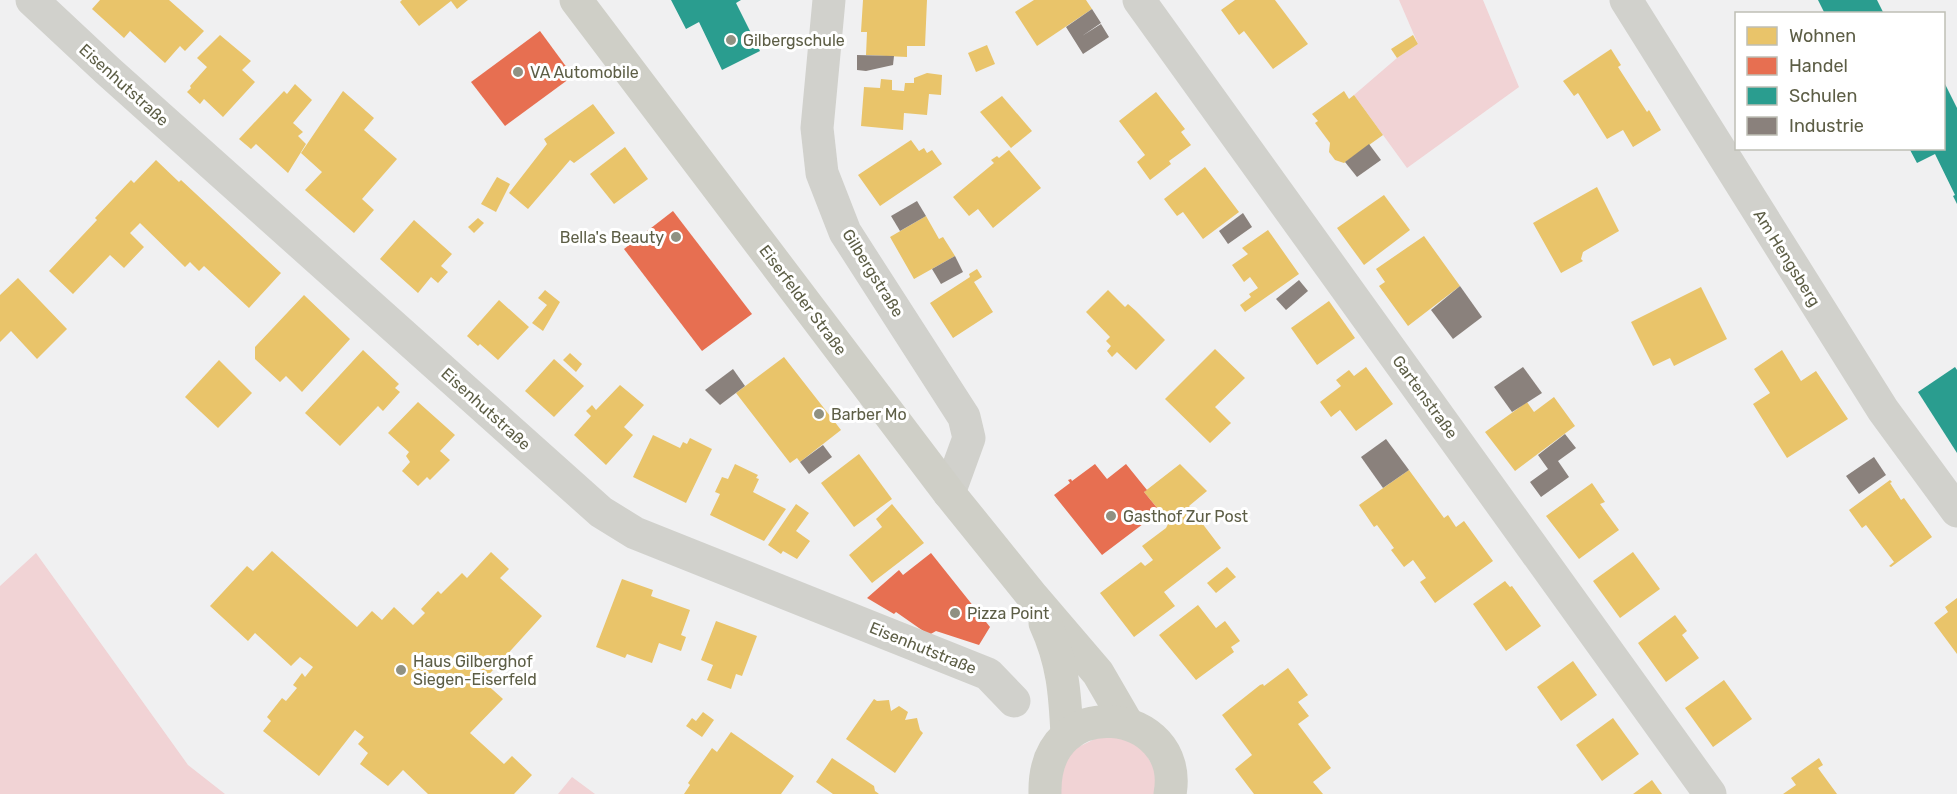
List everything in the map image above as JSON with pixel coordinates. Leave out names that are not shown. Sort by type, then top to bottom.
[{"type":"main road","name":"Eiserfelder Straße","points":[[576,0],[949,493],[1032,597],[1098,673],[1127,723],[1145,732],[1160,747],[1169,765],[1174,791]]},
{"type":"main road","name":"Eiserfelder Straße","points":[[1032,597],[1056,647],[1064,681],[1067,735]]},
{"type":"main road","points":[[1045,794],[1044,778],[1048,762],[1056,747],[1067,735],[1085,724],[1106,721],[1127,723]]},
{"type":"street","name":"Eisenhutstraße","points":[[32,0],[108,71],[601,512],[635,533],[988,674],[1014,701]]},
{"type":"street","name":"Gilbergstraße","points":[[830,0],[817,128],[822,173],[845,232],[964,417],[969,438],[949,493]]},
{"type":"street","name":"Gartenstraße","points":[[1139,0],[1710,794]]},
{"type":"street","name":"Am Hengsberg","points":[[1626,0],[1883,410],[1957,511]]},
{"type":"shaded area","points":[[1399,0],[1483,0],[1519,87],[1407,168],[1354,95],[1397,58],[1418,44]]},
{"type":"shaded area","points":[[36,553],[188,765],[225,794],[0,794],[0,586]]},
{"type":"shaded area","points":[[1127,723],[1170,794],[1045,794],[1048,762]]},
{"type":"shaded area","points":[[572,777],[595,794],[558,794]]},
{"type":"building: Wohnen","points":[[100,0],[169,0],[204,31],[185,51],[180,46],[165,63],[130,31],[124,38],[92,9]]},
{"type":"building: Wohnen","points":[[402,0],[468,0],[457,9],[451,1],[419,26],[400,2]]},
{"type":"building: Wohnen","points":[[863,0],[927,0],[925,46],[907,46],[907,57],[866,55],[867,32],[861,32]]},
{"type":"building: Wohnen","points":[[1034,0],[1086,0],[1092,9],[1037,46],[1015,12]]},
{"type":"building: Wohnen","points":[[1235,0],[1275,0],[1308,44],[1273,69],[1244,31],[1239,35],[1221,10]]},
{"type":"building: Wohnen","points":[[220,35],[251,61],[242,70],[255,82],[223,117],[204,99],[200,104],[187,92],[207,67],[197,58]]},
{"type":"building: Wohnen","points":[[1413,35],[1418,44],[1397,58],[1391,49]]},
{"type":"building: Wohnen","points":[[987,45],[995,64],[976,72],[968,53]]},
{"type":"building: Wohnen","points":[[1611,49],[1621,65],[1618,67],[1661,130],[1633,147],[1623,130],[1607,139],[1578,93],[1574,96],[1563,81]]},
{"type":"building: Wohnen","points":[[927,73],[942,75],[941,95],[929,94],[927,115],[904,113],[903,130],[861,126],[864,87],[880,88],[881,79],[892,80],[892,90],[904,91],[905,83],[914,83],[914,78]]},
{"type":"building: Wohnen","points":[[295,84],[312,100],[293,123],[303,132],[298,136],[306,144],[288,173],[256,144],[251,149],[239,139],[284,91],[287,94]]},
{"type":"building: Wohnen","points":[[343,91],[374,118],[364,130],[397,159],[362,199],[374,210],[354,233],[305,190],[322,172],[301,153]]},
{"type":"building: Wohnen","points":[[1344,91],[1349,99],[1354,95],[1383,135],[1344,163],[1335,160],[1329,152],[1330,143],[1315,123],[1318,121],[1312,114]]},
{"type":"building: Wohnen","points":[[1156,92],[1185,129],[1181,132],[1191,145],[1169,161],[1171,164],[1150,180],[1137,162],[1145,155],[1119,121]]},
{"type":"building: Wohnen","points":[[1002,96],[1032,131],[1011,148],[980,112]]},
{"type":"building: Wohnen","points":[[593,104],[615,133],[574,163],[570,160],[528,209],[509,193],[547,144],[544,139]]},
{"type":"building: Wohnen","points":[[911,140],[919,151],[924,148],[927,153],[932,150],[942,164],[880,206],[858,175]]},
{"type":"building: Wohnen","points":[[625,147],[648,179],[614,204],[590,174]]},
{"type":"building: Wohnen","points":[[1009,150],[1041,188],[993,228],[978,209],[969,216],[953,197],[994,163],[991,160],[997,156],[999,158]]},
{"type":"building: Wohnen","points":[[156,160],[179,182],[181,180],[281,273],[249,308],[204,266],[199,271],[190,262],[185,267],[140,223],[130,233],[144,247],[124,268],[110,255],[73,294],[49,271],[131,180],[134,183]]},
{"type":"building: Wohnen","points":[[1205,167],[1239,212],[1203,239],[1183,212],[1177,216],[1164,199]]},
{"type":"building: Wohnen","points":[[497,177],[510,184],[496,212],[481,204]]},
{"type":"building: Wohnen","points":[[1597,187],[1619,231],[1583,252],[1581,259],[1583,261],[1561,273],[1533,223]]},
{"type":"building: Wohnen","points":[[1384,195],[1410,230],[1364,265],[1337,228]]},
{"type":"building: Wohnen","points":[[926,216],[939,239],[943,237],[955,256],[914,279],[890,237]]},
{"type":"building: Wohnen","points":[[478,218],[484,223],[474,233],[468,227]]},
{"type":"building: Wohnen","points":[[414,220],[452,254],[441,266],[448,272],[438,283],[431,277],[418,293],[380,259]]},
{"type":"building: Wohnen","points":[[1268,230],[1299,274],[1245,312],[1240,305],[1251,297],[1249,294],[1258,288],[1250,277],[1244,282],[1232,265],[1248,254],[1242,248]]},
{"type":"building: Wohnen","points":[[1424,236],[1460,286],[1408,326],[1379,286],[1385,282],[1376,269]]},
{"type":"building: Wohnen","points":[[977,269],[982,277],[974,282],[993,312],[953,338],[930,303],[970,277],[969,274]]},
{"type":"building: Wohnen","points":[[18,278],[67,329],[37,359],[11,331],[0,342],[0,295]]},
{"type":"building: Wohnen","points":[[1701,287],[1727,339],[1674,366],[1670,358],[1653,366],[1631,322]]},
{"type":"building: Wohnen","points":[[545,290],[560,302],[543,331],[532,323],[547,305],[538,298]]},
{"type":"building: Wohnen","points":[[1108,290],[1125,307],[1128,304],[1136,311],[1165,340],[1136,370],[1117,352],[1112,357],[1107,351],[1111,346],[1106,341],[1110,337],[1086,312]]},
{"type":"building: Wohnen","points":[[304,295],[350,339],[302,392],[286,376],[280,382],[255,359],[255,347]]},
{"type":"building: Wohnen","points":[[499,300],[529,327],[498,360],[467,336]]},
{"type":"building: Wohnen","points":[[1329,301],[1355,338],[1317,365],[1291,328]]},
{"type":"building: Wohnen","points":[[1215,349],[1245,378],[1215,407],[1231,423],[1210,443],[1165,399]]},
{"type":"building: Wohnen","points":[[363,350],[399,384],[395,388],[400,392],[383,411],[378,406],[340,446],[305,413]]},
{"type":"building: Wohnen","points":[[1782,350],[1801,381],[1816,371],[1848,419],[1787,458],[1753,404],[1770,393],[1754,369]]},
{"type":"building: Wohnen","points":[[570,353],[582,364],[576,372],[563,360]]},
{"type":"building: Wohnen","points":[[784,357],[841,430],[800,462],[797,458],[790,463],[736,393]]},
{"type":"building: Wohnen","points":[[554,359],[584,386],[554,417],[525,391]]},
{"type":"building: Wohnen","points":[[219,360],[252,393],[218,428],[185,397]]},
{"type":"building: Wohnen","points":[[1366,367],[1393,404],[1356,431],[1340,410],[1331,417],[1320,402],[1341,386],[1336,380],[1349,370],[1354,376]]},
{"type":"building: Wohnen","points":[[620,385],[644,405],[624,427],[633,435],[606,465],[574,435],[591,416],[586,411],[592,405],[596,410]]},
{"type":"building: Wohnen","points":[[1554,397],[1575,426],[1515,471],[1485,432],[1527,402],[1534,412]]},
{"type":"building: Wohnen","points":[[418,402],[455,435],[440,451],[450,460],[430,480],[427,477],[418,486],[402,471],[410,462],[406,456],[409,452],[388,433]]},
{"type":"building: Wohnen","points":[[653,435],[680,448],[683,442],[687,444],[690,438],[712,449],[686,503],[633,477]]},
{"type":"building: Wohnen","points":[[859,454],[892,499],[854,527],[821,483]]},
{"type":"building: Wohnen","points":[[735,464],[758,475],[756,478],[759,479],[753,492],[786,509],[764,541],[710,515],[720,494],[715,492],[722,477],[728,479]]},
{"type":"building: Wohnen","points":[[1180,464],[1207,491],[1189,506],[1221,548],[1164,592],[1175,606],[1134,637],[1100,593],[1141,562],[1145,566],[1153,560],[1142,546],[1166,528],[1169,522],[1144,492]]},
{"type":"building: Wohnen","points":[[1409,470],[1444,518],[1448,515],[1456,527],[1464,521],[1493,561],[1435,603],[1420,582],[1426,578],[1413,560],[1404,567],[1391,550],[1394,548],[1377,525],[1374,527],[1359,505]]},
{"type":"building: Wohnen","points":[[1890,480],[1901,500],[1904,498],[1932,537],[1891,567],[1889,566],[1894,562],[1866,525],[1862,528],[1849,510]]},
{"type":"building: Wohnen","points":[[1592,483],[1605,502],[1600,504],[1619,530],[1579,559],[1546,516]]},
{"type":"building: Wohnen","points":[[796,504],[809,513],[796,531],[810,541],[797,559],[783,551],[781,554],[768,545]]},
{"type":"building: Wohnen","points":[[892,504],[924,543],[872,583],[849,555],[882,527],[876,519]]},
{"type":"building: Wohnen","name":"Haus Gilberghof Siegen-Eiserfeld","points":[[272,551],[357,627],[372,611],[382,620],[394,607],[413,625],[425,613],[421,609],[438,591],[441,594],[462,573],[467,578],[491,552],[509,569],[500,578],[542,616],[483,681],[503,699],[470,733],[504,764],[512,756],[532,775],[514,794],[428,794],[403,770],[388,786],[360,764],[368,753],[358,744],[364,737],[355,730],[319,776],[263,731],[271,721],[267,717],[282,698],[286,701],[297,688],[293,685],[302,673],[305,677],[313,667],[300,657],[291,666],[255,633],[248,641],[210,606],[247,566],[253,571]]},
{"type":"building: Wohnen","points":[[1633,552],[1660,589],[1620,618],[1593,581]]},
{"type":"building: Wohnen","points":[[1227,567],[1236,577],[1216,593],[1207,583]]},
{"type":"building: Wohnen","points":[[622,579],[653,590],[651,596],[690,610],[681,635],[686,637],[681,651],[659,643],[652,663],[627,654],[625,658],[596,647]]},
{"type":"building: Wohnen","points":[[1505,581],[1510,587],[1512,586],[1541,626],[1506,651],[1473,604]]},
{"type":"building: Wohnen","points":[[1957,598],[1957,654],[1934,623],[1948,612],[1945,607]]},
{"type":"building: Wohnen","points":[[1198,605],[1216,628],[1225,621],[1240,641],[1231,647],[1234,652],[1196,680],[1159,635]]},
{"type":"building: Wohnen","points":[[1675,615],[1687,631],[1682,635],[1699,658],[1666,682],[1638,643]]},
{"type":"building: Wohnen","points":[[716,621],[757,636],[742,676],[736,674],[731,689],[707,680],[713,665],[701,660]]},
{"type":"building: Wohnen","points":[[1573,661],[1597,695],[1561,721],[1537,687]]},
{"type":"building: Wohnen","points":[[1288,668],[1308,695],[1298,702],[1309,716],[1298,724],[1331,768],[1313,782],[1323,794],[1254,794],[1235,769],[1252,755],[1222,715],[1260,685],[1264,686]]},
{"type":"building: Wohnen","points":[[1724,680],[1752,719],[1713,747],[1685,708]]},
{"type":"building: Wohnen","points":[[874,699],[889,700],[891,711],[899,706],[908,712],[905,720],[917,718],[923,733],[895,773],[846,739]]},
{"type":"building: Wohnen","points":[[703,712],[714,720],[702,737],[686,726],[692,718],[696,721]]},
{"type":"building: Wohnen","points":[[1613,718],[1639,754],[1602,781],[1576,745]]},
{"type":"building: Wohnen","points":[[731,732],[794,776],[781,794],[684,794],[690,785],[688,783],[712,748],[717,752]]},
{"type":"building: Wohnen","points":[[832,758],[874,786],[875,791],[879,794],[833,794],[816,782]]},
{"type":"building: Wohnen","points":[[1819,758],[1823,765],[1818,768],[1837,794],[1783,794],[1796,785],[1791,778]]},
{"type":"building: Wohnen","points":[[1652,780],[1662,794],[1633,794]]},
{"type":"building: Handel","points":[[540,31],[573,76],[505,126],[471,82]]},
{"type":"building: Handel","points":[[673,211],[752,314],[702,351],[624,249]]},
{"type":"building: Handel","name":"Gasthof Zur Post","points":[[1095,464],[1107,479],[1126,464],[1147,490],[1144,492],[1158,509],[1142,522],[1143,524],[1102,555],[1054,495],[1070,483],[1068,480],[1072,481]]},
{"type":"building: Handel","points":[[931,553],[990,627],[979,645],[936,631],[929,635],[896,612],[894,614],[867,598],[899,570],[903,575]]},
{"type":"building: Schulen","name":"Gilbergschule","points":[[671,0],[741,0],[736,3],[760,51],[722,70],[699,22],[686,29]]},
{"type":"building: Schulen","points":[[1818,0],[1877,0],[1883,12],[1824,12]]},
{"type":"building: Schulen","points":[[1945,84],[1957,108],[1957,204],[1935,154],[1917,163],[1910,150],[1945,150]]},
{"type":"building: Schulen","points":[[1955,367],[1957,370],[1957,453],[1918,392]]},
{"type":"building: Industrie","points":[[1092,9],[1101,23],[1082,36],[1101,24],[1109,37],[1083,54],[1066,27]]},
{"type":"building: Industrie","points":[[857,55],[894,56],[893,65],[866,71],[857,70]]},
{"type":"building: Industrie","points":[[1369,144],[1381,160],[1357,177],[1345,162]]},
{"type":"building: Industrie","points":[[917,201],[926,216],[900,231],[891,216]]},
{"type":"building: Industrie","points":[[1243,213],[1252,227],[1228,244],[1219,231]]},
{"type":"building: Industrie","points":[[955,256],[963,272],[941,284],[932,269]]},
{"type":"building: Industrie","points":[[1299,280],[1308,291],[1286,310],[1276,299]]},
{"type":"building: Industrie","points":[[1460,286],[1482,317],[1453,339],[1431,310]]},
{"type":"building: Industrie","points":[[1523,367],[1542,393],[1512,412],[1494,387]]},
{"type":"building: Industrie","points":[[733,369],[745,386],[720,405],[705,390]]},
{"type":"building: Industrie","points":[[1565,434],[1576,448],[1558,461],[1569,477],[1541,497],[1530,482],[1548,469],[1538,455]]},
{"type":"building: Industrie","points":[[1386,439],[1409,470],[1383,488],[1361,457]]},
{"type":"building: Industrie","points":[[823,445],[832,457],[809,474],[800,462]]},
{"type":"building: Industrie","points":[[1874,457],[1886,475],[1859,494],[1846,476]]},
{"type":"place","name":"Gilbergschule","points":[[731,40]]},
{"type":"place","name":"VA Automobile","points":[[518,72]]},
{"type":"place","name":"Bella's Beauty","points":[[676,237]]},
{"type":"place","name":"Barber Mo","points":[[819,414]]},
{"type":"place","name":"Gasthof Zur Post","points":[[1111,516]]},
{"type":"place","name":"Pizza Point","points":[[955,613]]},
{"type":"place","name":"Haus Gilberghof Siegen-Eiserfeld","points":[[401,670]]}]
